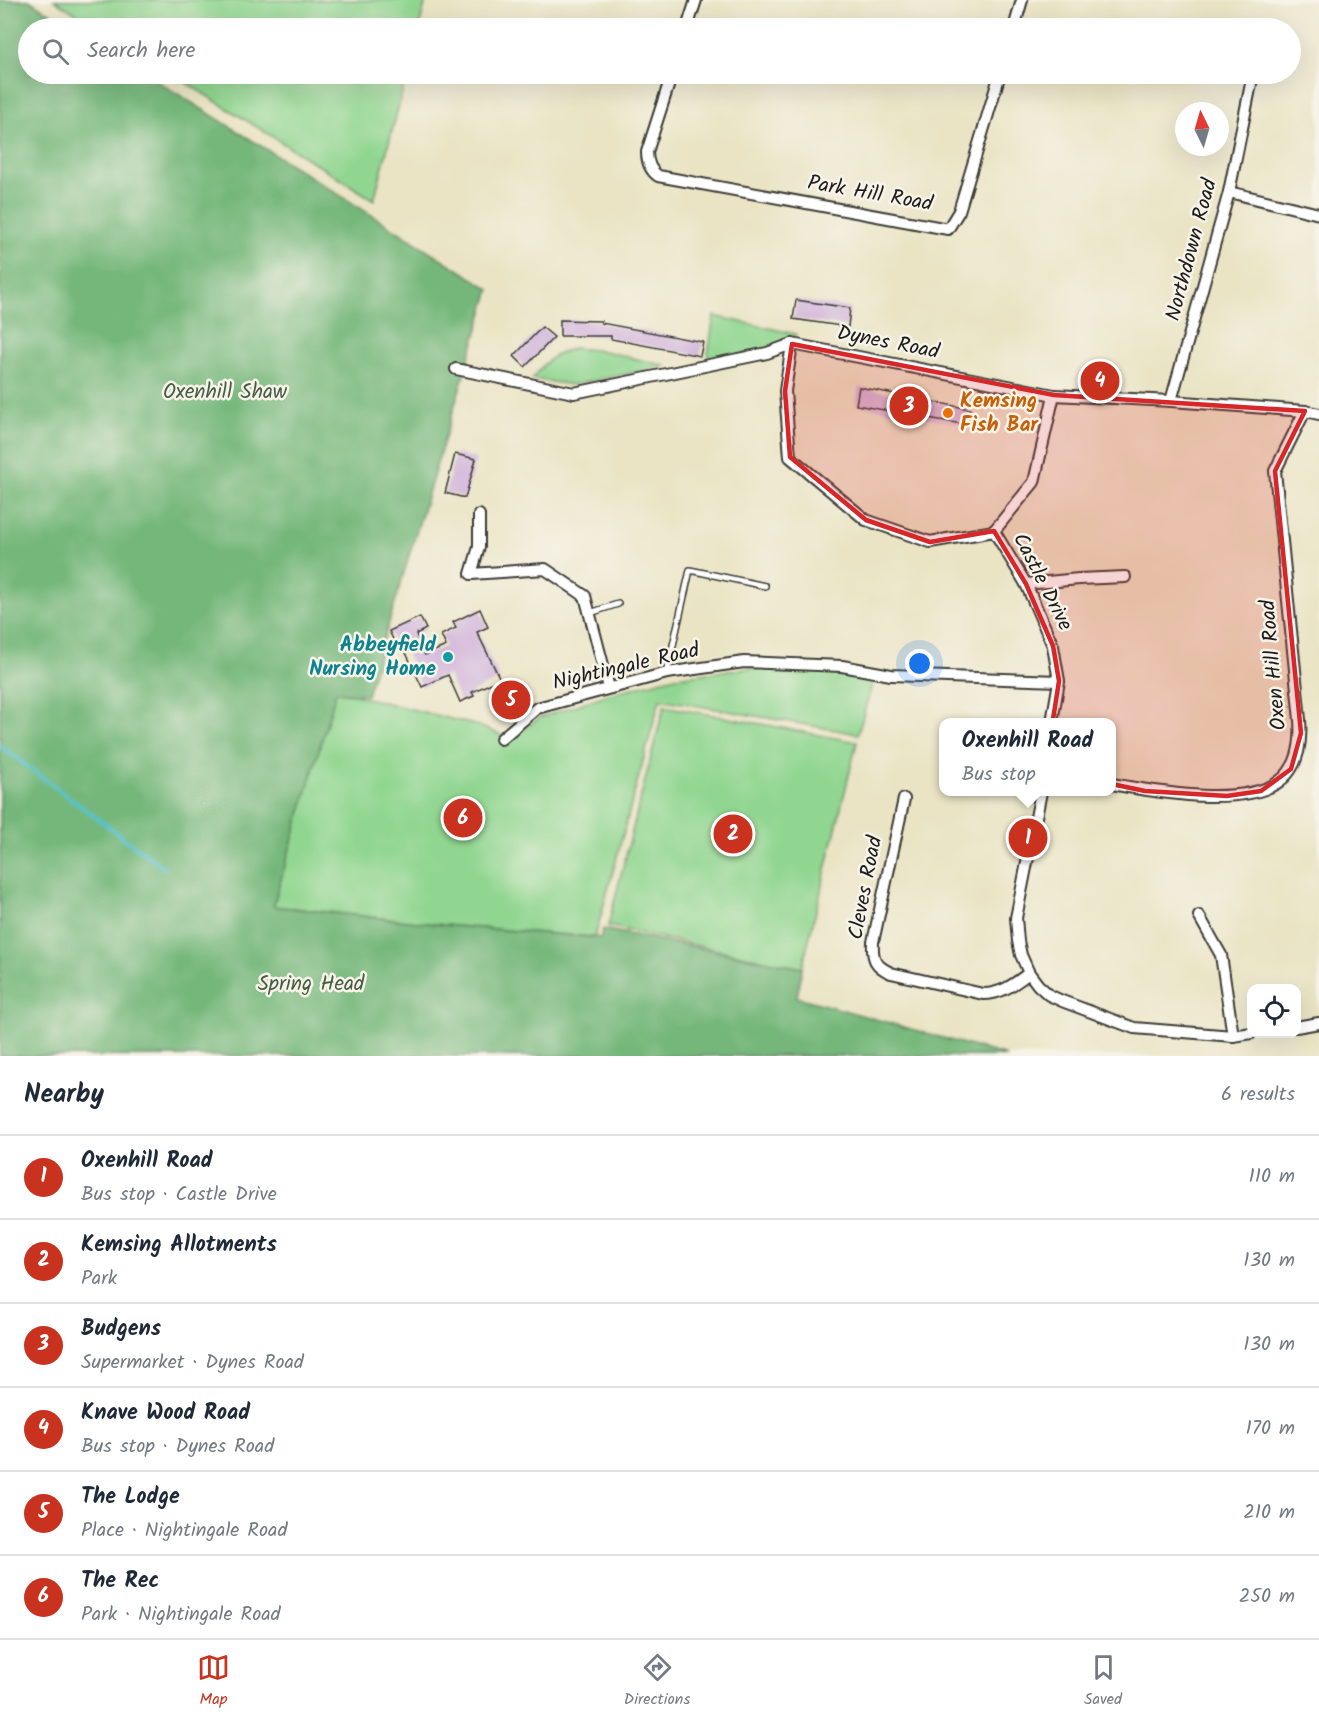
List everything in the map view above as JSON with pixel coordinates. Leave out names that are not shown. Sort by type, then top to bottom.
[{"type":"street","points":[[690,18],[696,0]]},
{"type":"street","points":[[1017,18],[1022,0]]},
{"type":"street","name":"Park Hill Road","points":[[669,84],[647,152],[647,160],[658,176],[948,228],[959,211],[997,84]]},
{"type":"street","name":"Northdown Road","points":[[1171,401],[1229,192],[1251,84]]},
{"type":"street","points":[[1229,192],[1319,214]]},
{"type":"street","points":[[792,344],[785,391],[790,457],[866,520],[930,542],[994,531],[1034,482],[1054,395]]},
{"type":"street","name":"Dynes Road","points":[[456,369],[574,393],[767,353],[792,344],[1054,395],[1171,401],[1319,414]]},
{"type":"street","name":"Oxen Hill Road","points":[[1116,785],[1145,791],[1195,796],[1251,794],[1272,786],[1282,779],[1297,759],[1301,733],[1275,471],[1305,411]]},
{"type":"street","points":[[479,515],[479,546],[471,574],[545,569],[585,596],[609,688]]},
{"type":"street","name":"Castle Drive","points":[[994,531],[1026,584],[1053,646],[1059,681],[1053,718]]},
{"type":"street","points":[[1026,584],[1125,577]]},
{"type":"street","name":"Nightingale Road","points":[[501,739],[537,708],[667,673],[744,662],[842,666],[891,675],[1059,681]]},
{"type":"street","points":[[1040,796],[1016,918],[1021,955],[1038,986],[1049,995],[1134,1028],[1233,1036],[1247,1034]]},
{"type":"street","name":"Cleves Road","points":[[904,799],[873,942],[875,962],[879,967],[891,973],[983,994],[995,994],[1013,985],[1029,973]]},
{"type":"street","points":[[1199,916],[1221,954],[1233,1036]]},
{"type":"street","points":[[1301,1026],[1319,1023]]},
{"type":"lane","points":[[667,673],[690,570],[765,586]]},
{"type":"lane","points":[[590,613],[618,604]]},
{"type":"highlighted area","points":[[792,344],[1054,395],[1305,411],[1275,471],[1301,733],[1291,769],[1261,791],[1227,796],[1145,791],[1045,770],[1059,681],[1053,646],[1026,584],[994,531],[930,542],[866,520],[790,457],[785,391]]},
{"type":"green space","name":"Oxenhill Shaw","points":[[0,0],[29,0],[58,18],[18,18],[18,84],[162,84],[490,289],[367,695],[336,692],[273,906],[444,925],[600,938],[603,929],[802,968],[797,997],[1007,1056],[0,1056]]},
{"type":"green space","points":[[54,0],[426,0],[422,18],[83,18]]},
{"type":"green space","points":[[188,84],[404,84],[374,200]]},
{"type":"green space","points":[[714,316],[796,334],[793,340],[768,349],[707,361]]},
{"type":"green space","points":[[574,348],[604,351],[666,366],[572,385],[532,379],[550,359]]},
{"type":"green space","points":[[750,668],[842,671],[874,678],[858,734],[660,699],[595,937],[444,925],[273,906],[336,691],[479,726],[511,739],[539,718],[609,694],[675,677]]},
{"type":"green space","points":[[664,706],[857,742],[802,968],[608,926]]},
{"type":"building","points":[[796,300],[850,308],[848,327],[793,319]]},
{"type":"building","points":[[560,320],[601,321],[601,323],[703,342],[700,356],[611,339],[611,336],[560,336]]},
{"type":"building","points":[[542,327],[554,337],[525,367],[514,356]]},
{"type":"building","points":[[859,387],[970,409],[967,425],[856,405]]},
{"type":"building","points":[[455,454],[476,459],[465,498],[445,493]]},
{"type":"building","name":"Abbeyfield Nursing Home","points":[[480,609],[488,627],[477,632],[500,679],[472,692],[474,696],[460,702],[448,675],[422,687],[400,640],[395,643],[389,631],[420,617],[426,629],[416,634],[425,655],[446,646],[441,635],[456,628],[453,622]]},
{"type":"building","points":[[512,684],[522,708],[508,715],[499,691]]},
{"type":"waterway","points":[[0,746],[164,868]]},
{"type":"place","name":"Knave Wood Road","points":[[1100,381]]},
{"type":"place","name":"Budgens","points":[[909,406]]},
{"type":"place","name":"Kemsing Fish Bar","points":[[948,413]]},
{"type":"place","name":"Abbeyfield Nursing Home","points":[[448,657]]},
{"type":"place","name":"The Lodge","points":[[511,700]]},
{"type":"place","name":"The Rec","points":[[463,818]]},
{"type":"place","name":"Kemsing Allotments","points":[[733,834]]},
{"type":"place","name":"Oxenhill Road","points":[[1028,838]]},
{"type":"park label","name":"Spring Head","points":[[311,984]]}]
